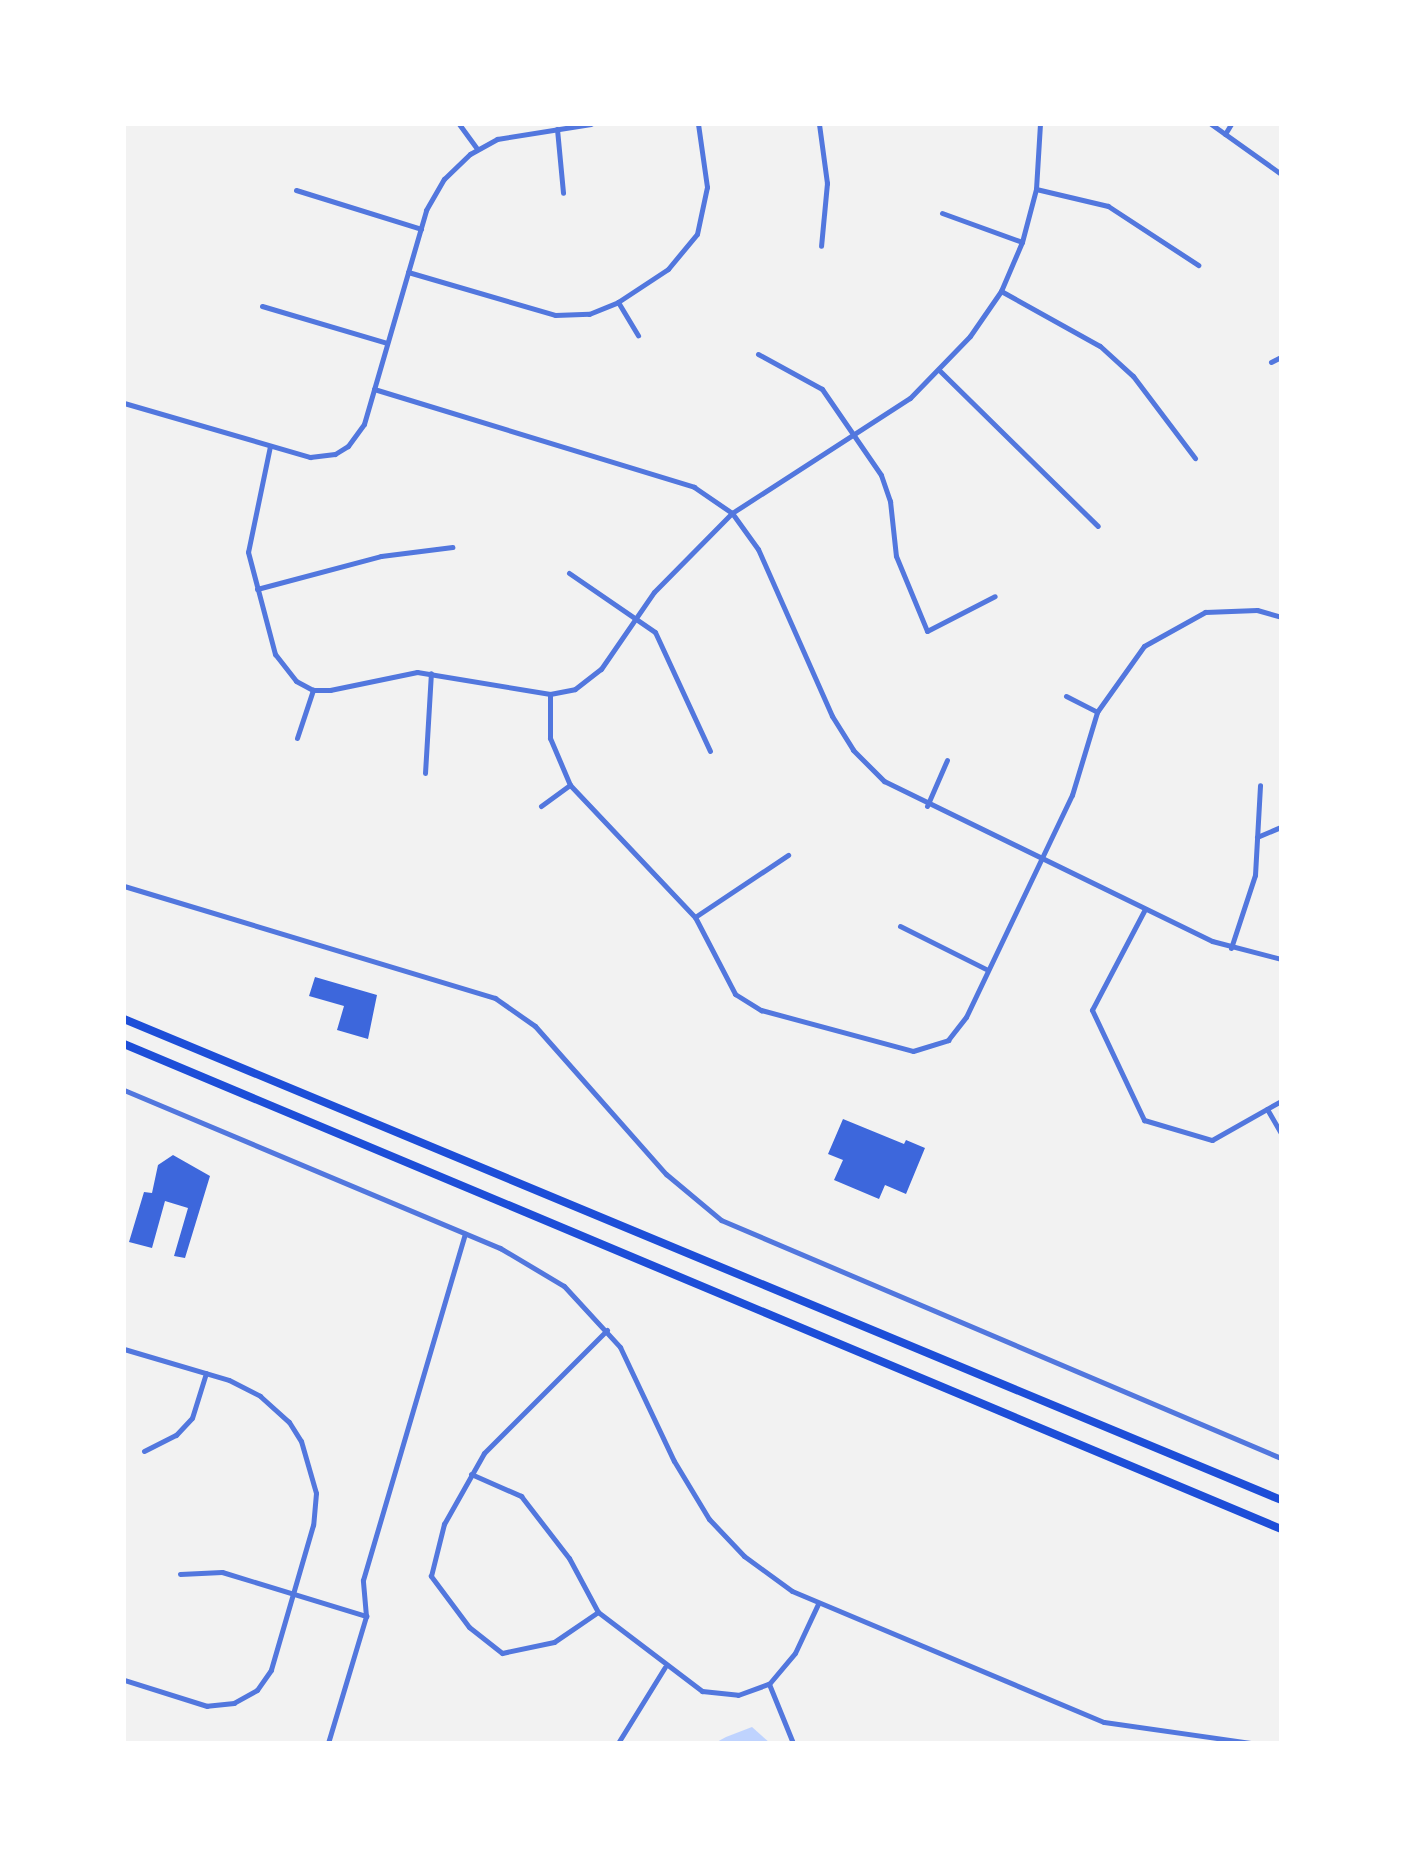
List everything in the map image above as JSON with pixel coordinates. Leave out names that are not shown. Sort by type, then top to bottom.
[{"type":"highway","points":[[124,1019],[1044,1405],[1281,1500]]},
{"type":"highway","points":[[124,1044],[1281,1529]]},
{"type":"street","points":[[459,124],[477,149]]},
{"type":"street","points":[[124,403],[310,457],[335,454],[357,436],[421,229],[444,179],[477,149],[519,133],[591,124]]},
{"type":"street","points":[[408,272],[555,315],[589,314],[618,302],[668,269],[697,234],[707,187],[698,124]]},
{"type":"street","points":[[819,124],[827,183],[821,246]]},
{"type":"street","points":[[270,446],[248,534],[257,589],[282,667],[313,690],[431,673],[550,694],[590,682],[666,578],[732,513],[856,434],[940,371],[1001,291],[1022,242],[1036,189],[1040,124]]},
{"type":"street","points":[[1211,124],[1281,174]]},
{"type":"street","points":[[1225,134],[1231,124]]},
{"type":"street","points":[[557,129],[563,193]]},
{"type":"street","points":[[1036,189],[1108,206],[1198,265]]},
{"type":"street","points":[[296,190],[421,229]]},
{"type":"street","points":[[942,213],[1022,242]]},
{"type":"street","points":[[1001,291],[1100,346],[1133,376],[1195,458]]},
{"type":"street","points":[[618,302],[638,335]]},
{"type":"street","points":[[262,306],[387,343]]},
{"type":"street","points":[[758,354],[822,389],[856,434],[881,475],[890,501],[896,556],[927,631],[995,596]]},
{"type":"street","points":[[1271,362],[1281,357]]},
{"type":"street","points":[[940,371],[1098,526]]},
{"type":"street","points":[[374,389],[674,477],[732,513],[758,549],[832,716],[853,750],[884,781],[927,806],[1231,948],[1281,959]]},
{"type":"street","points":[[257,589],[381,556],[452,547]]},
{"type":"street","points":[[569,573],[637,618],[662,644],[710,751]]},
{"type":"street","points":[[550,694],[550,738],[570,785],[695,917],[724,983],[748,1004],[898,1050],[926,1049],[948,1040],[966,1017],[1072,795],[1097,712],[1144,646],[1183,620],[1227,609],[1281,617]]},
{"type":"street","points":[[425,773],[431,673]]},
{"type":"street","points":[[297,738],[313,690]]},
{"type":"street","points":[[1066,696],[1097,712]]},
{"type":"street","points":[[927,806],[947,760]]},
{"type":"street","points":[[541,806],[570,785]]},
{"type":"street","points":[[1231,948],[1255,875],[1260,785]]},
{"type":"street","points":[[1257,837],[1281,827]]},
{"type":"street","points":[[695,917],[788,855]]},
{"type":"street","points":[[124,886],[495,998],[535,1026],[666,1174],[721,1220],[1281,1458]]},
{"type":"street","points":[[1145,909],[1092,1010],[1144,1120],[1212,1140],[1281,1101]]},
{"type":"street","points":[[900,926],[988,970]]},
{"type":"street","points":[[124,1090],[465,1234],[564,1286],[607,1330],[635,1371],[674,1461],[709,1519],[767,1575],[818,1604],[1104,1722],[1251,1743]]},
{"type":"street","points":[[1267,1109],[1281,1133]]},
{"type":"street","points":[[328,1743],[366,1616],[363,1580],[465,1234]]},
{"type":"street","points":[[598,1612],[554,1642],[522,1652],[502,1653],[469,1627],[431,1576],[436,1544],[484,1453],[607,1330]]},
{"type":"street","points":[[124,1349],[248,1388],[275,1408],[309,1460],[316,1510],[271,1670],[245,1699],[207,1706],[124,1680]]},
{"type":"street","points":[[144,1451],[176,1435],[192,1418],[206,1373]]},
{"type":"street","points":[[471,1474],[521,1496],[535,1509],[598,1612],[665,1667],[713,1695],[738,1695],[769,1684],[795,1653],[818,1604]]},
{"type":"street","points":[[180,1574],[211,1570],[366,1616]]},
{"type":"street","points":[[618,1743],[665,1667]]},
{"type":"street","points":[[769,1684],[793,1743]]},
{"type":"water","points":[[752,1727],[770,1743],[715,1743],[726,1737]]},
{"type":"building","points":[[315,977],[377,995],[368,1039],[337,1030],[344,1006],[309,996]]},
{"type":"building","points":[[843,1119],[904,1144],[906,1140],[925,1148],[906,1194],[885,1185],[879,1199],[834,1180],[843,1160],[828,1154]]},
{"type":"building","points":[[173,1155],[210,1176],[185,1258],[174,1256],[188,1208],[165,1201],[152,1248],[129,1242],[144,1192],[152,1193],[158,1165]]}]
